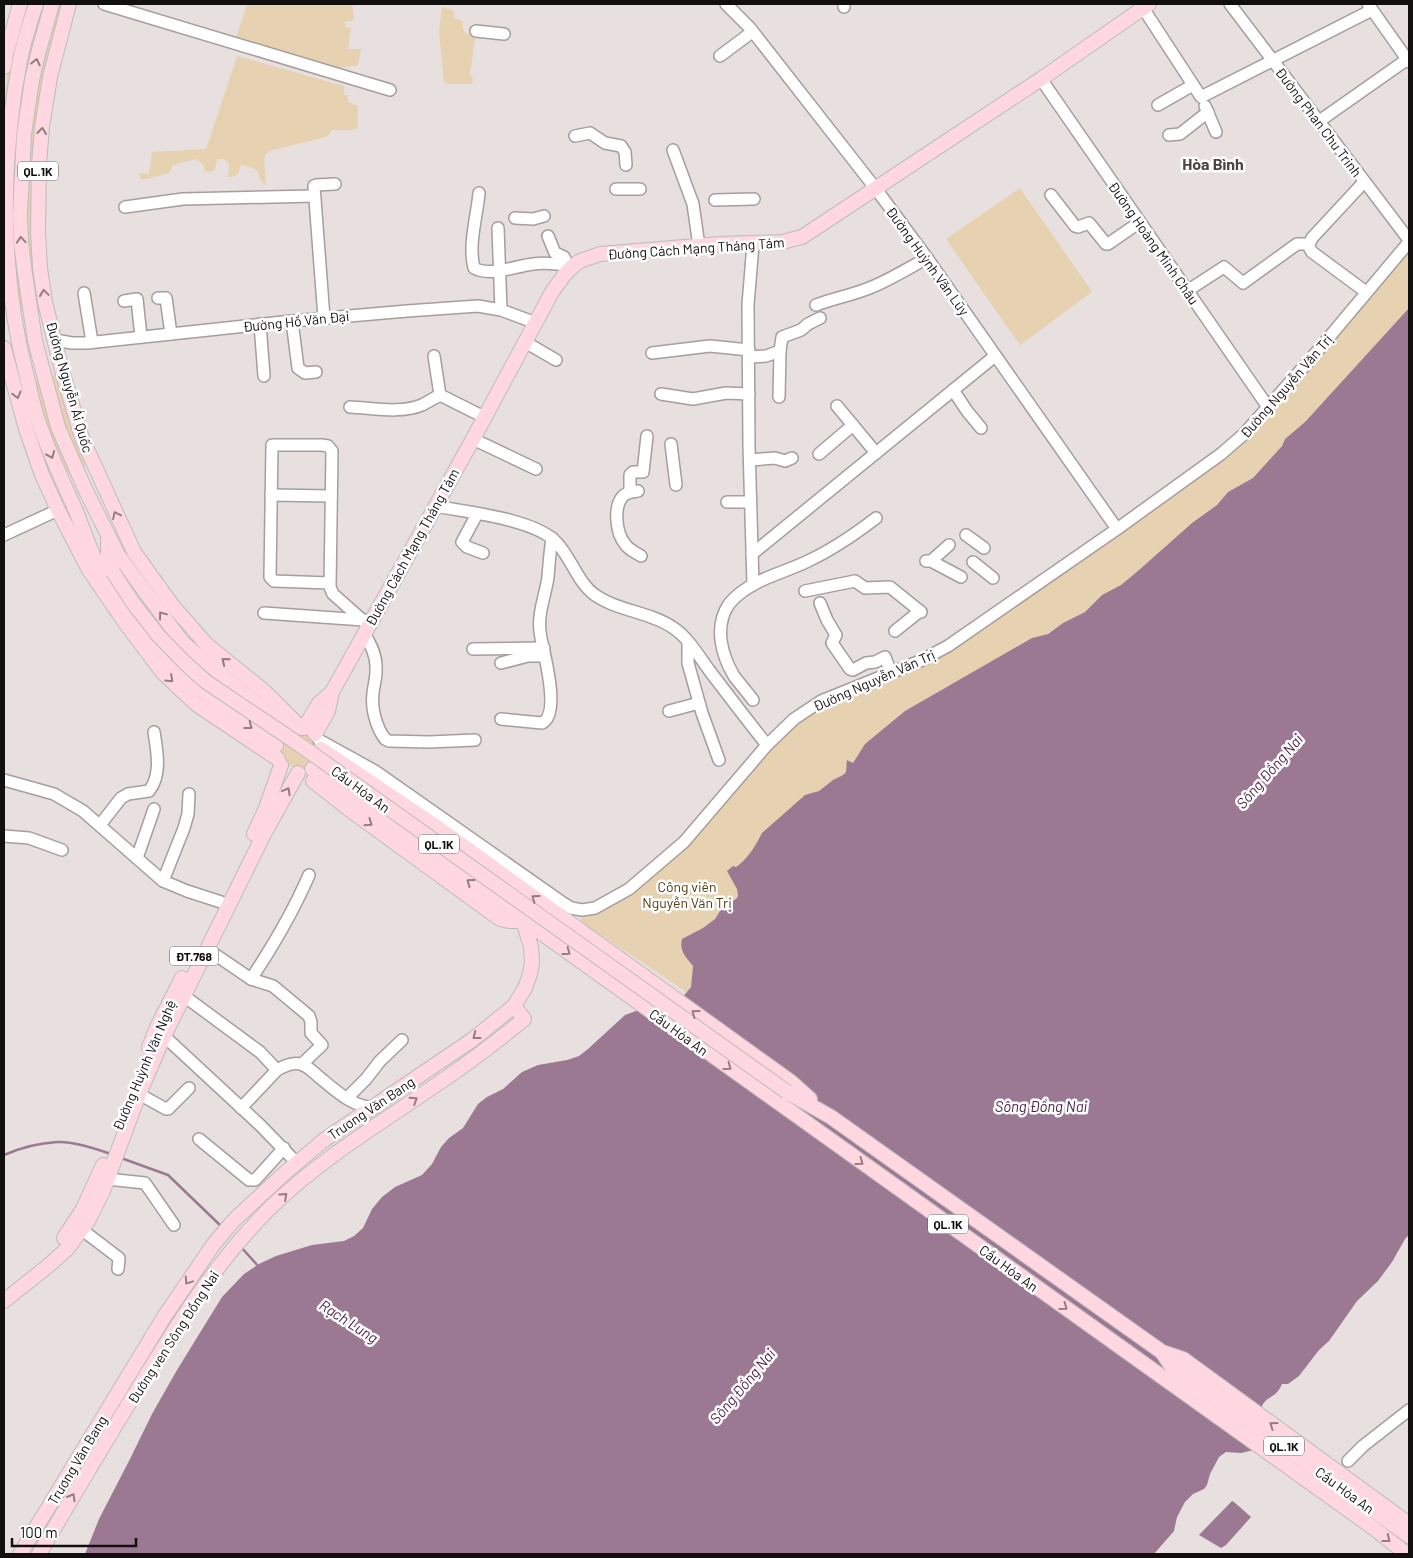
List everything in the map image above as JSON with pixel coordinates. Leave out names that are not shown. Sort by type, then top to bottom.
[{"type":"main road","points":[[4,67],[20,4]]},
{"type":"main road","name":"QL.1K","points":[[36,4],[20,60],[8,150],[6,207],[8,271],[18,341],[35,412],[70,500],[89,544],[102,567],[126,624],[163,673],[196,704],[278,757]]},
{"type":"main road","name":"Đường Nguyễn Ái Quốc","points":[[52,4],[32,80],[24,134],[21,170],[21,242],[35,341],[58,426],[85,489],[120,558],[183,643],[308,735],[360,768],[381,789],[434,825]]},
{"type":"main road","name":"Đường Nguyễn Ái Quốc","points":[[70,4],[50,77],[38,164],[38,202],[40,268],[45,302],[60,363],[82,438],[134,552],[172,605],[207,645],[264,692],[308,735]]},
{"type":"main road","name":"Đường Cách Mạng Tháng Tám","points":[[308,735],[328,711],[332,692],[365,626],[473,439],[552,292],[570,266],[600,254],[782,242],[802,237],[1041,79],[1146,6]]},
{"type":"main road","points":[[4,340],[55,340]]},
{"type":"main road","name":"QL.1K","points":[[4,348],[26,428],[42,474],[58,510],[102,567]]},
{"type":"main road","points":[[85,489],[100,479]]},
{"type":"main road","points":[[58,510],[70,500]]},
{"type":"main road","name":"Đường Nguyễn Ái Quốc","points":[[102,567],[108,534]]},
{"type":"main road","name":"Cầu Hóa An","points":[[102,567],[134,603],[158,635],[206,682],[300,745],[787,1092],[831,1117],[1162,1352],[1184,1359],[1404,1519]]},
{"type":"main road","points":[[308,735],[320,759],[304,772],[288,771],[278,757],[279,739],[308,735]]},
{"type":"main road","name":"Đường Huỳnh Văn Nghệ","points":[[4,1301],[67,1249],[88,1220],[103,1191],[112,1155],[140,1068],[158,1025],[260,822],[278,757]]},
{"type":"main road","name":"QL.1K","points":[[304,772],[368,809],[525,923]]},
{"type":"main road","name":"QL.1K","points":[[304,772],[350,810],[500,919],[509,922],[525,923]]},
{"type":"main road","name":"Đường Huỳnh Văn Nghệ","points":[[4,1289],[45,1258],[65,1237],[83,1209],[97,1179],[112,1155],[164,1036],[262,837],[304,772]]},
{"type":"main road","points":[[368,809],[381,789]]},
{"type":"main road","name":"Cầu Hóa An","points":[[434,825],[791,1082],[831,1117]]},
{"type":"main road","points":[[514,1006],[525,988],[532,962],[525,923]]},
{"type":"main road","name":"Cầu Hóa An","points":[[525,923],[1368,1524],[1407,1554]]},
{"type":"main road","name":"Trương Văn Bang","points":[[20,1554],[159,1326],[216,1241],[235,1219],[327,1137],[472,1040],[514,1006]]},
{"type":"main road","name":"Đường ven Sông Đồng Nai","points":[[39,1554],[84,1476],[177,1325],[201,1290],[249,1231],[273,1206],[336,1153],[463,1067],[524,1019],[514,1006]]},
{"type":"main road","name":"Cầu Hóa An","points":[[1162,1352],[1172,1367],[1409,1536]]},
{"type":"street","points":[[104,4],[390,90]]},
{"type":"street","name":"Đường Huỳnh Văn Lũy","points":[[726,4],[752,32],[876,188],[1117,529]]},
{"type":"street","name":"Đường Phan Chu Trinh","points":[[1230,4],[1409,241]]},
{"type":"street","points":[[1146,6],[1201,98],[1216,132]]},
{"type":"street","points":[[1201,98],[1273,61],[1370,7],[1409,59],[1318,122]]},
{"type":"street","points":[[476,31],[504,34]]},
{"type":"street","points":[[720,56],[752,32]]},
{"type":"street","name":"Đường Hoàng Minh Châu","points":[[1041,79],[1268,407]]},
{"type":"street","points":[[1158,105],[1193,85]]},
{"type":"street","points":[[1168,135],[1180,134],[1208,112]]},
{"type":"street","points":[[575,136],[590,133],[605,143],[621,146],[625,152],[626,165]]},
{"type":"street","points":[[673,150],[693,204],[700,246]]},
{"type":"street","points":[[1364,182],[1312,238],[1309,244],[1312,252],[1366,292]]},
{"type":"street","points":[[324,318],[314,185],[335,184]]},
{"type":"street","points":[[616,188],[640,189]]},
{"type":"street","points":[[479,193],[472,245],[476,270],[500,270],[534,264],[570,266]]},
{"type":"street","points":[[1051,195],[1075,226],[1080,227],[1089,223],[1106,244],[1140,222]]},
{"type":"street","points":[[125,207],[183,199],[314,196]]},
{"type":"street","points":[[715,200],[754,199]]},
{"type":"street","points":[[515,218],[534,220],[544,216]]},
{"type":"street","points":[[498,228],[501,310]]},
{"type":"street","points":[[548,236],[555,253],[564,257],[570,266]]},
{"type":"street","name":"Đường Nguyễn Văn Trị","points":[[360,768],[571,908],[582,910],[595,908],[629,890],[684,842],[767,745],[794,719],[821,701],[891,673],[941,650],[1117,529],[1221,454],[1244,434],[1315,354],[1409,241]]},
{"type":"street","points":[[753,244],[748,298],[750,502],[753,585]]},
{"type":"street","points":[[1188,291],[1224,267],[1243,283],[1297,244],[1309,244]]},
{"type":"street","points":[[816,305],[834,298],[846,297],[872,287],[927,258]]},
{"type":"street","points":[[84,293],[92,342]]},
{"type":"street","points":[[158,298],[166,298],[171,334]]},
{"type":"street","points":[[124,301],[137,299],[141,337]]},
{"type":"street","name":"Đường Hồ Văn Đại","points":[[55,340],[72,343],[92,342],[324,318],[478,306],[501,310],[536,323]]},
{"type":"street","points":[[779,398],[782,337],[801,330],[820,318]]},
{"type":"street","points":[[292,321],[297,366],[305,373],[316,372]]},
{"type":"street","points":[[260,324],[264,376]]},
{"type":"street","points":[[525,342],[556,360]]},
{"type":"street","points":[[652,353],[710,346],[766,356],[780,351]]},
{"type":"street","points":[[434,356],[440,394]]},
{"type":"street","points":[[752,554],[995,356]]},
{"type":"street","points":[[953,390],[981,428]]},
{"type":"street","points":[[661,394],[693,399],[726,393],[749,394]]},
{"type":"street","points":[[440,394],[484,417]]},
{"type":"street","points":[[350,407],[408,409],[422,405],[440,394]]},
{"type":"street","points":[[837,406],[876,453]]},
{"type":"street","points":[[819,454],[853,425]]},
{"type":"street","points":[[641,556],[624,544],[617,528],[617,519],[624,495],[634,492],[630,475],[633,472],[643,472],[647,436]]},
{"type":"street","points":[[473,439],[536,469]]},
{"type":"street","points":[[671,444],[676,485]]},
{"type":"street","points":[[330,583],[277,582],[270,577],[272,445],[322,445],[328,446],[332,454],[331,592],[365,626],[376,664],[373,692],[374,716],[385,739],[389,741],[429,742],[475,740]]},
{"type":"street","points":[[750,460],[775,458],[784,461],[792,458]]},
{"type":"street","points":[[271,495],[331,496]]},
{"type":"street","points":[[727,502],[750,502]]},
{"type":"street","points":[[435,506],[527,526],[552,538],[562,548],[592,593],[607,602],[667,624],[673,628],[688,643],[767,745]]},
{"type":"street","points":[[4,535],[58,510]]},
{"type":"street","points":[[477,514],[462,542],[467,547],[483,553]]},
{"type":"street","points":[[753,700],[730,668],[724,653],[720,632],[730,603],[753,585],[831,550],[876,518]]},
{"type":"street","points":[[966,535],[984,548]]},
{"type":"street","points":[[501,719],[542,723],[546,720],[550,707],[550,687],[539,620],[548,577],[552,538]]},
{"type":"street","points":[[948,544],[929,561],[961,577]]},
{"type":"street","points":[[973,562],[993,578]]},
{"type":"street","points":[[805,591],[856,580],[865,588],[890,587],[921,611],[896,631]]},
{"type":"street","points":[[820,603],[836,635],[832,643],[850,669],[853,670],[866,663],[875,662],[885,657],[891,673]]},
{"type":"street","points":[[264,613],[365,626]]},
{"type":"street","points":[[688,643],[688,663],[699,703],[719,760]]},
{"type":"street","points":[[473,649],[545,652]]},
{"type":"street","points":[[501,663],[545,652]]},
{"type":"street","points":[[669,711],[699,703]]},
{"type":"street","points":[[100,826],[121,798],[128,794],[149,791],[152,787],[158,764],[154,732]]},
{"type":"street","points":[[4,780],[54,794],[83,811],[162,881],[221,902]]},
{"type":"street","points":[[162,881],[184,828],[188,814],[189,794]]},
{"type":"street","points":[[137,858],[154,809]]},
{"type":"street","points":[[4,836],[29,838],[62,850]]},
{"type":"street","points":[[251,979],[295,906],[309,875]]},
{"type":"street","points":[[207,949],[251,979],[274,986],[309,1016],[311,1019],[311,1033],[322,1045],[302,1064]]},
{"type":"street","points":[[184,996],[260,1052],[277,1070]]},
{"type":"street","points":[[164,1036],[284,1148],[293,1159],[299,1161],[327,1137]]},
{"type":"street","points":[[347,1098],[366,1079],[380,1061],[402,1040]]},
{"type":"street","points":[[242,1108],[277,1070],[290,1064],[302,1064],[347,1098],[357,1104],[371,1108],[385,1105],[415,1083]]},
{"type":"street","points":[[139,1094],[168,1109],[189,1088]]},
{"type":"street","points":[[199,1140],[249,1180],[255,1180],[260,1176],[284,1148]]},
{"type":"street","points":[[107,1179],[145,1183],[174,1225]]},
{"type":"street","points":[[82,1229],[119,1258],[118,1269]]},
{"type":"street","points":[[1348,1461],[1363,1446],[1409,1410]]},
{"type":"green space","points":[[25,4],[31,4],[4,145],[4,99],[10,55]]},
{"type":"green space","points":[[41,4],[47,4],[27,79],[25,311],[18,312],[13,270],[12,151],[24,61]]},
{"type":"green space","points":[[57,4],[64,4],[45,77],[42,308],[34,309],[26,240],[29,135],[37,77]]},
{"type":"green space","points":[[247,4],[352,4],[354,17],[352,22],[345,21],[345,27],[351,28],[348,49],[361,49],[358,65],[339,68],[236,38]]},
{"type":"green space","points":[[442,7],[454,11],[454,18],[463,21],[465,33],[473,34],[475,38],[470,74],[473,78],[472,84],[450,84],[444,82],[439,32]]},
{"type":"green space","points":[[237,56],[344,86],[344,95],[348,95],[348,102],[358,106],[358,128],[352,130],[332,130],[322,138],[269,152],[266,154],[264,166],[265,186],[257,170],[241,164],[238,174],[228,177],[229,164],[224,159],[217,159],[215,170],[211,172],[205,171],[203,165],[197,159],[173,165],[169,173],[141,179],[139,173],[149,174],[152,152],[206,149]]},
{"type":"green space","points":[[1020,188],[1092,292],[1020,345],[946,239]]},
{"type":"green space","name":"Công viên Nguyễn Văn Trị","points":[[1409,249],[1409,308],[1305,422],[1285,439],[1282,446],[1253,478],[1228,492],[1217,505],[1192,523],[1121,585],[1102,595],[1085,612],[1063,623],[1047,634],[1032,638],[865,744],[853,763],[848,760],[846,772],[843,775],[819,791],[805,795],[762,833],[754,847],[736,867],[738,897],[723,906],[715,919],[703,928],[682,951],[693,966],[691,987],[688,993],[580,921],[583,914],[604,909],[628,897],[663,867],[771,748],[797,723],[824,705],[893,678],[1219,461]]},
{"type":"green space","points":[[58,374],[88,464],[80,468],[63,425],[49,377]]},
{"type":"green space","points":[[40,379],[72,471],[64,474],[51,442],[33,381]]},
{"type":"green space","points":[[299,732],[311,738],[317,750],[311,762],[299,768],[287,762],[281,750],[287,738]]},
{"type":"water","name":"Sông Đồng Nai","points":[[1409,308],[1409,1235],[1378,1281],[1357,1301],[1329,1341],[1319,1350],[1299,1376],[1288,1384],[1282,1384],[1277,1392],[1263,1404],[1260,1417],[1262,1439],[1254,1450],[1241,1453],[1226,1452],[1219,1457],[1210,1474],[1207,1485],[1185,1502],[1177,1517],[1174,1531],[1154,1554],[85,1554],[99,1519],[152,1414],[222,1297],[244,1274],[276,1256],[312,1245],[344,1241],[354,1236],[363,1228],[372,1209],[382,1197],[395,1187],[422,1175],[432,1164],[441,1147],[449,1138],[463,1128],[478,1104],[487,1097],[503,1089],[522,1072],[538,1065],[579,1056],[625,1015],[636,1011],[651,1010],[682,998],[691,987],[693,966],[682,950],[682,939],[703,928],[715,919],[723,906],[736,899],[738,896],[737,889],[727,871],[733,866],[736,867],[744,860],[762,833],[805,795],[819,791],[843,775],[846,772],[847,760],[853,763],[865,744],[905,711],[1032,638],[1048,634],[1063,623],[1085,612],[1102,595],[1121,585],[1192,523],[1217,505],[1228,492],[1253,478],[1282,446],[1285,439],[1305,422]]},
{"type":"water","points":[[1232,1501],[1251,1517],[1226,1545],[1221,1548],[1199,1535]]},
{"type":"waterway","name":"Rạch Lung","points":[[4,1155],[30,1146],[57,1142],[77,1144],[111,1154]]},
{"type":"waterway","name":"Rạch Lung","points":[[121,1158],[168,1175],[222,1227]]},
{"type":"waterway","name":"Rạch Lung","points":[[241,1247],[259,1267]]},
{"type":"district","name":"Hòa Bình","points":[[1213,163]]}]
